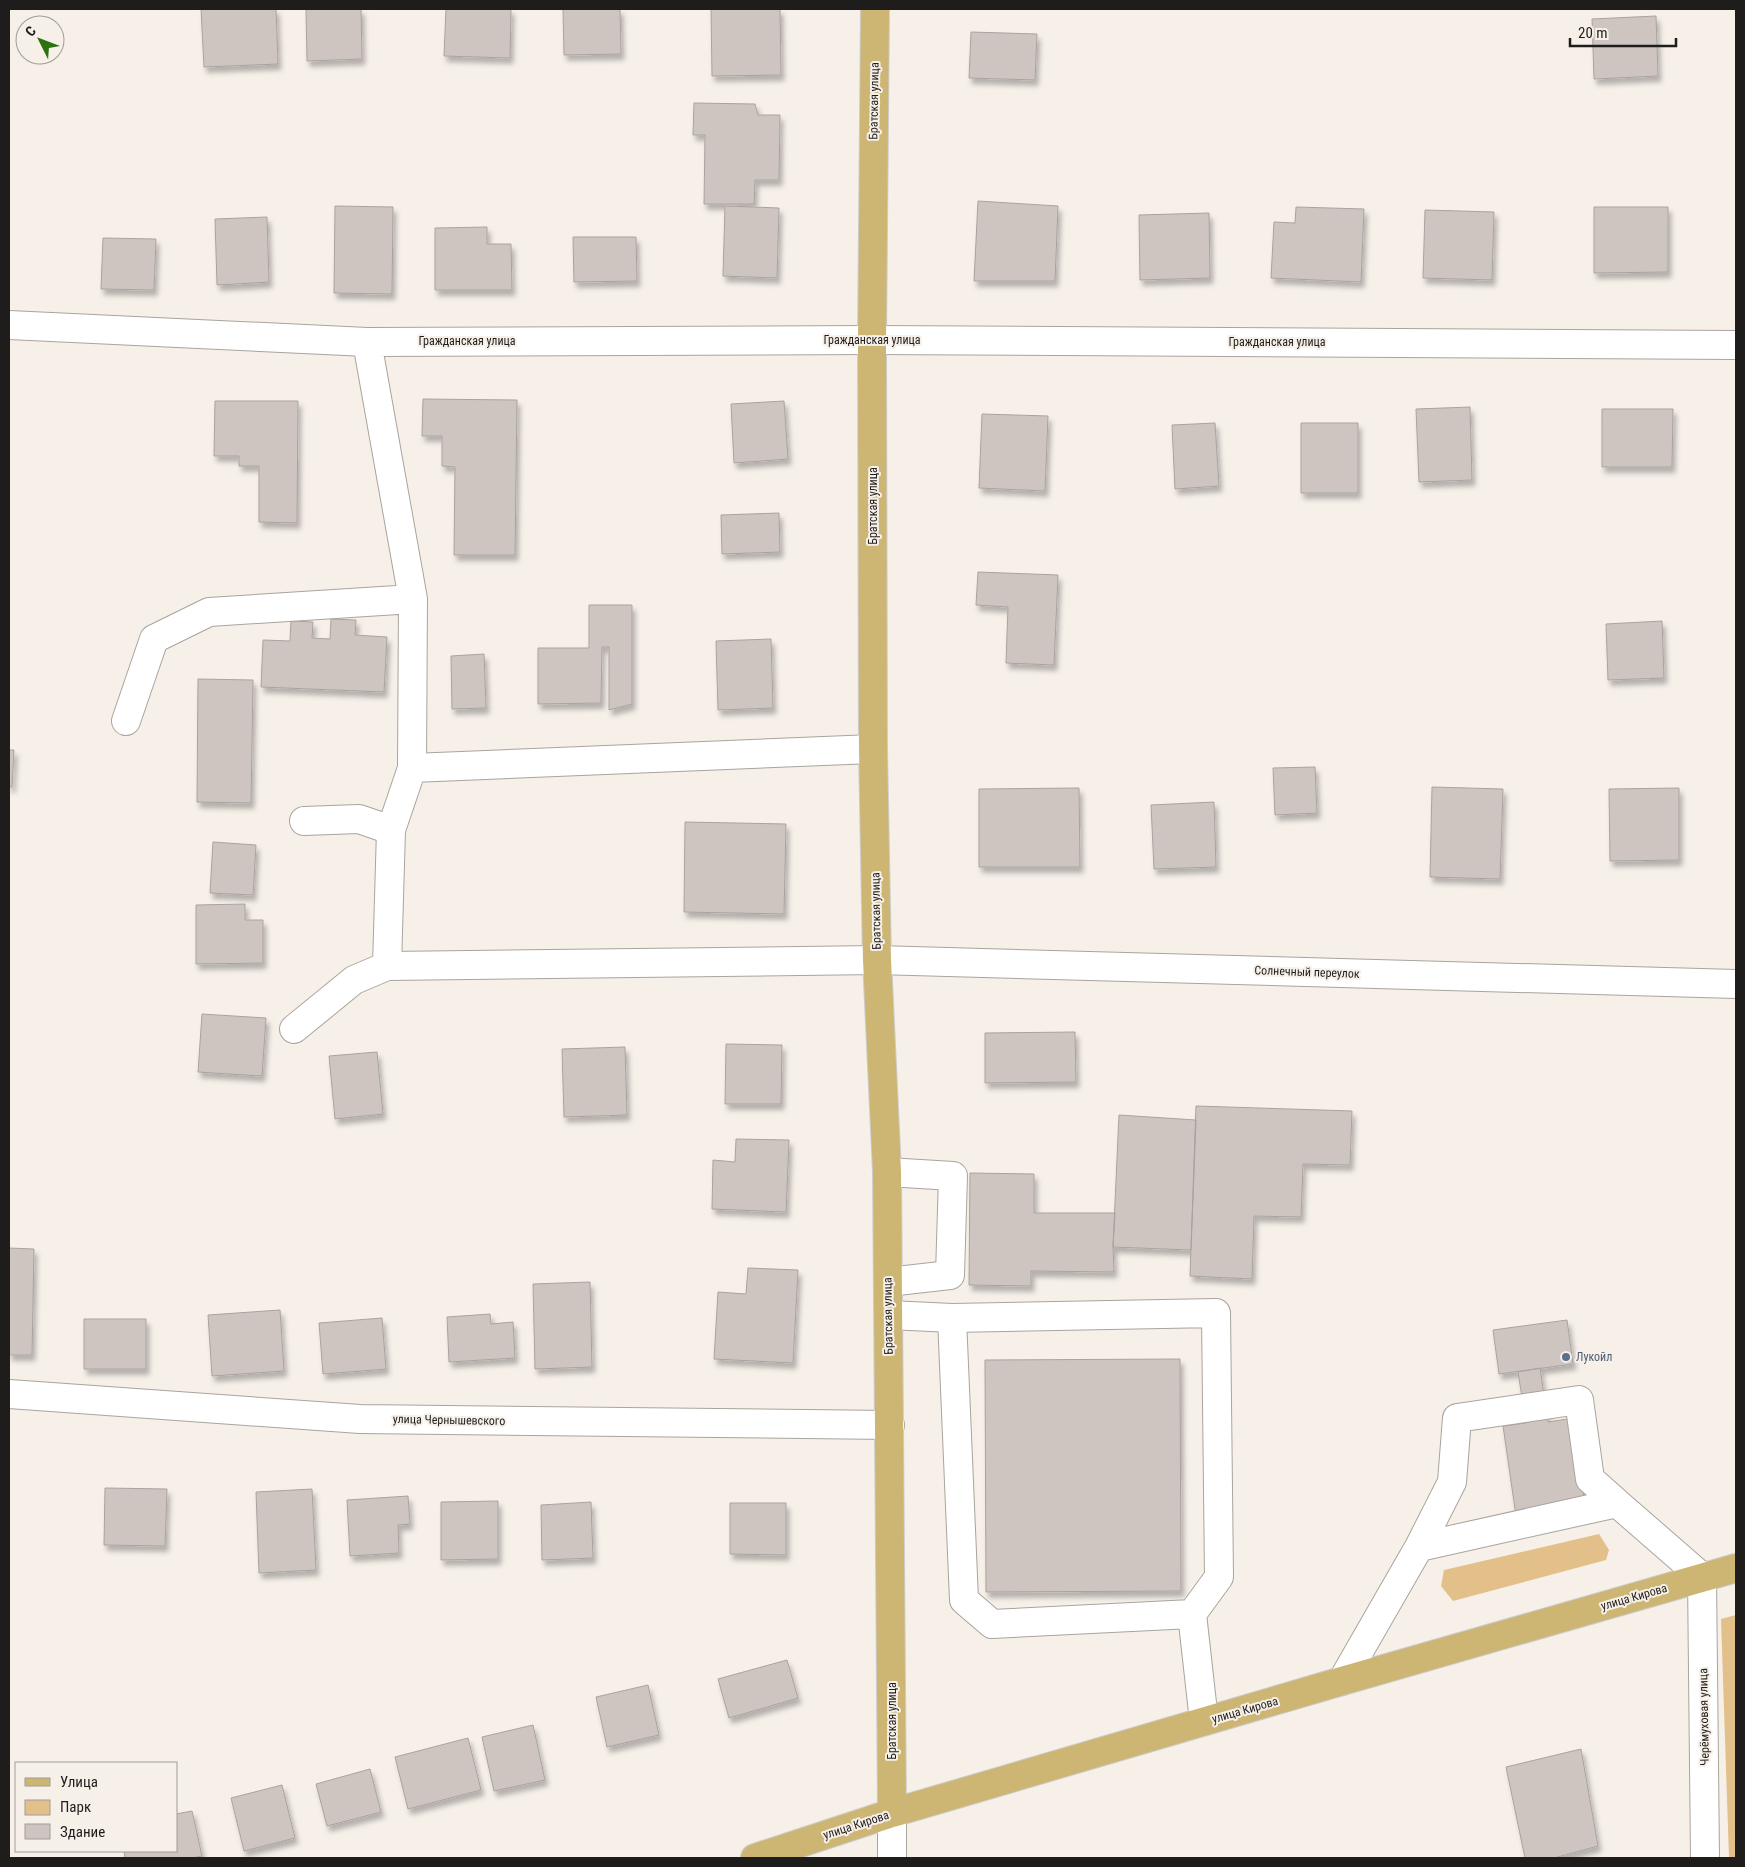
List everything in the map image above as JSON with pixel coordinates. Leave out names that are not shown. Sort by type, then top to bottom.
[{"type":"main road","name":"Братская улица","points":[[875,9],[872,340],[873,749],[877,960],[887,1172],[892,1814]]},
{"type":"main road","name":"улица Кирова","points":[[755,1858],[892,1814],[1204,1721],[1736,1568]]},
{"type":"street","name":"Гражданская улица","points":[[9,325],[367,342],[872,340],[1736,345]]},
{"type":"street","points":[[294,1029],[354,980],[387,966],[391,830],[412,768],[413,599],[367,342]]},
{"type":"street","points":[[126,721],[154,640],[209,612],[413,599]]},
{"type":"street","points":[[412,768],[873,749]]},
{"type":"street","points":[[304,821],[359,818],[391,830]]},
{"type":"street","name":"Солнечный переулок","points":[[387,966],[877,960],[1736,984]]},
{"type":"street","points":[[887,1172],[953,1176],[950,1275],[888,1282]]},
{"type":"street","points":[[888,1315],[952,1318],[1216,1312],[1219,1577],[1192,1614],[1204,1721]]},
{"type":"street","points":[[952,1318],[964,1600],[992,1624],[1192,1614]]},
{"type":"street","name":"улица Чернышевского","points":[[9,1394],[360,1419],[890,1425]]},
{"type":"street","points":[[1342,1681],[1419,1547],[1452,1482],[1457,1418],[1579,1400],[1590,1479],[1702,1577]]},
{"type":"street","points":[[1419,1547],[1617,1502]]},
{"type":"street","name":"Черёмуховая улица","points":[[1702,1577],[1705,1858]]},
{"type":"street","points":[[892,1814],[892,1858]]},
{"type":"green space","points":[[1599,1534],[1609,1550],[1606,1560],[1453,1601],[1441,1586],[1444,1570]]},
{"type":"green space","points":[[1736,1615],[1736,1858],[1729,1858],[1721,1619]]},
{"type":"building","points":[[201,9],[276,9],[278,64],[204,67]]},
{"type":"building","points":[[306,9],[361,9],[362,59],[307,61]]},
{"type":"building","points":[[446,9],[511,9],[510,58],[444,56]]},
{"type":"building","points":[[563,9],[620,9],[621,54],[564,55]]},
{"type":"building","points":[[711,9],[780,9],[781,75],[712,76]]},
{"type":"building","points":[[1656,16],[1658,76],[1594,79],[1592,19]]},
{"type":"building","points":[[971,32],[1037,34],[1035,80],[969,78]]},
{"type":"building","points":[[694,103],[755,104],[758,115],[780,115],[779,180],[755,180],[754,204],[704,204],[705,135],[693,135]]},
{"type":"building","points":[[978,201],[1058,206],[1055,281],[974,281]]},
{"type":"building","points":[[335,206],[393,207],[392,294],[334,293]]},
{"type":"building","points":[[725,206],[779,208],[777,278],[723,276]]},
{"type":"building","points":[[1296,207],[1364,209],[1361,282],[1271,278],[1274,222],[1295,223]]},
{"type":"building","points":[[1594,207],[1668,207],[1668,272],[1594,273]]},
{"type":"building","points":[[1425,210],[1494,212],[1492,280],[1423,278]]},
{"type":"building","points":[[1209,213],[1210,278],[1140,280],[1139,215]]},
{"type":"building","points":[[267,217],[269,282],[217,285],[215,219]]},
{"type":"building","points":[[487,227],[487,244],[511,244],[512,290],[435,290],[435,228]]},
{"type":"building","points":[[573,237],[636,237],[637,281],[574,282]]},
{"type":"building","points":[[103,238],[156,239],[154,290],[101,289]]},
{"type":"building","points":[[423,399],[517,400],[515,555],[454,555],[455,467],[442,466],[442,436],[422,436]]},
{"type":"building","points":[[215,401],[298,401],[297,523],[259,522],[259,466],[239,466],[239,456],[214,456]]},
{"type":"building","points":[[784,401],[788,459],[734,463],[731,404]]},
{"type":"building","points":[[1470,407],[1472,480],[1419,482],[1416,409]]},
{"type":"building","points":[[1602,409],[1673,409],[1672,467],[1602,467]]},
{"type":"building","points":[[982,414],[1048,416],[1045,491],[979,488]]},
{"type":"building","points":[[1215,423],[1219,486],[1175,489],[1172,425]]},
{"type":"building","points":[[1301,423],[1358,423],[1358,493],[1301,493]]},
{"type":"building","points":[[779,513],[780,552],[722,554],[721,515]]},
{"type":"building","points":[[978,572],[1058,575],[1054,665],[1006,663],[1008,607],[976,605]]},
{"type":"building","points":[[589,605],[632,605],[632,704],[609,710],[609,647],[602,647],[601,703],[538,704],[538,648],[589,648]]},
{"type":"building","points":[[331,619],[356,620],[355,635],[387,637],[384,692],[261,687],[263,640],[290,641],[291,621],[313,622],[312,638],[330,639]]},
{"type":"building","points":[[1662,621],[1664,678],[1608,680],[1606,624]]},
{"type":"building","points":[[771,639],[773,708],[718,710],[716,641]]},
{"type":"building","points":[[484,654],[486,708],[452,709],[451,656]]},
{"type":"building","points":[[198,679],[253,680],[251,803],[197,802]]},
{"type":"building","points":[[9,750],[14,750],[12,787],[9,787]]},
{"type":"building","points":[[1315,767],[1317,813],[1275,815],[1273,768]]},
{"type":"building","points":[[1432,787],[1503,789],[1500,879],[1430,877]]},
{"type":"building","points":[[1079,788],[1080,867],[979,867],[979,789]]},
{"type":"building","points":[[1679,788],[1679,860],[1610,861],[1609,789]]},
{"type":"building","points":[[1214,802],[1216,867],[1154,869],[1151,805]]},
{"type":"building","points":[[685,822],[786,824],[784,914],[684,912]]},
{"type":"building","points":[[213,842],[256,845],[253,895],[210,893]]},
{"type":"building","points":[[245,904],[245,920],[263,920],[263,963],[196,964],[196,905]]},
{"type":"building","points":[[202,1014],[266,1018],[262,1076],[198,1072]]},
{"type":"building","points":[[1075,1032],[1076,1082],[985,1083],[985,1033]]},
{"type":"building","points":[[726,1044],[782,1045],[781,1104],[725,1104]]},
{"type":"building","points":[[625,1047],[627,1115],[564,1117],[562,1049]]},
{"type":"building","points":[[377,1052],[383,1114],[335,1119],[329,1056]]},
{"type":"building","points":[[1196,1106],[1352,1111],[1350,1165],[1303,1164],[1301,1217],[1254,1216],[1252,1279],[1190,1276]]},
{"type":"building","points":[[1119,1115],[1196,1120],[1191,1250],[1113,1247]]},
{"type":"building","points":[[736,1139],[789,1140],[786,1212],[712,1209],[713,1160],[735,1162]]},
{"type":"building","points":[[970,1173],[1034,1174],[1034,1213],[1115,1213],[1114,1272],[1031,1271],[1031,1286],[969,1285]]},
{"type":"building","points":[[9,1248],[34,1249],[32,1355],[9,1355]]},
{"type":"building","points":[[748,1268],[798,1270],[793,1363],[714,1359],[718,1292],[746,1294]]},
{"type":"building","points":[[590,1282],[592,1367],[535,1369],[533,1284]]},
{"type":"building","points":[[280,1310],[284,1371],[212,1376],[208,1315]]},
{"type":"building","points":[[490,1314],[491,1324],[513,1322],[515,1358],[449,1362],[447,1317]]},
{"type":"building","points":[[382,1318],[386,1369],[323,1374],[319,1323]]},
{"type":"building","points":[[84,1319],[146,1319],[146,1369],[84,1369]]},
{"type":"building","points":[[1567,1320],[1573,1364],[1499,1374],[1493,1330]]},
{"type":"building","points":[[1180,1359],[1181,1591],[986,1592],[985,1360]]},
{"type":"building","points":[[1540,1368],[1548,1422],[1573,1418],[1585,1506],[1516,1516],[1503,1426],[1526,1423],[1518,1372]]},
{"type":"building","points":[[105,1488],[167,1489],[165,1546],[104,1545]]},
{"type":"building","points":[[312,1489],[316,1570],[259,1573],[256,1492]]},
{"type":"building","points":[[408,1496],[410,1524],[398,1525],[399,1553],[350,1556],[347,1500]]},
{"type":"building","points":[[498,1501],[498,1559],[441,1560],[441,1502]]},
{"type":"building","points":[[591,1502],[593,1558],[542,1560],[541,1505]]},
{"type":"building","points":[[730,1503],[786,1503],[786,1555],[730,1554]]},
{"type":"building","points":[[787,1660],[798,1698],[729,1718],[718,1679]]},
{"type":"building","points":[[648,1685],[659,1735],[607,1747],[596,1697]]},
{"type":"building","points":[[533,1725],[545,1780],[494,1791],[482,1737]]},
{"type":"building","points":[[468,1738],[481,1790],[408,1809],[395,1757]]},
{"type":"building","points":[[1581,1749],[1598,1846],[1554,1858],[1525,1858],[1506,1767]]},
{"type":"building","points":[[370,1769],[381,1812],[327,1826],[316,1784]]},
{"type":"building","points":[[282,1785],[295,1838],[244,1851],[231,1798]]},
{"type":"building","points":[[192,1811],[202,1856],[192,1858],[125,1858],[124,1852],[178,1852],[178,1814]]},
{"type":"place","name":"Лукойл","points":[[1566,1357]]}]
